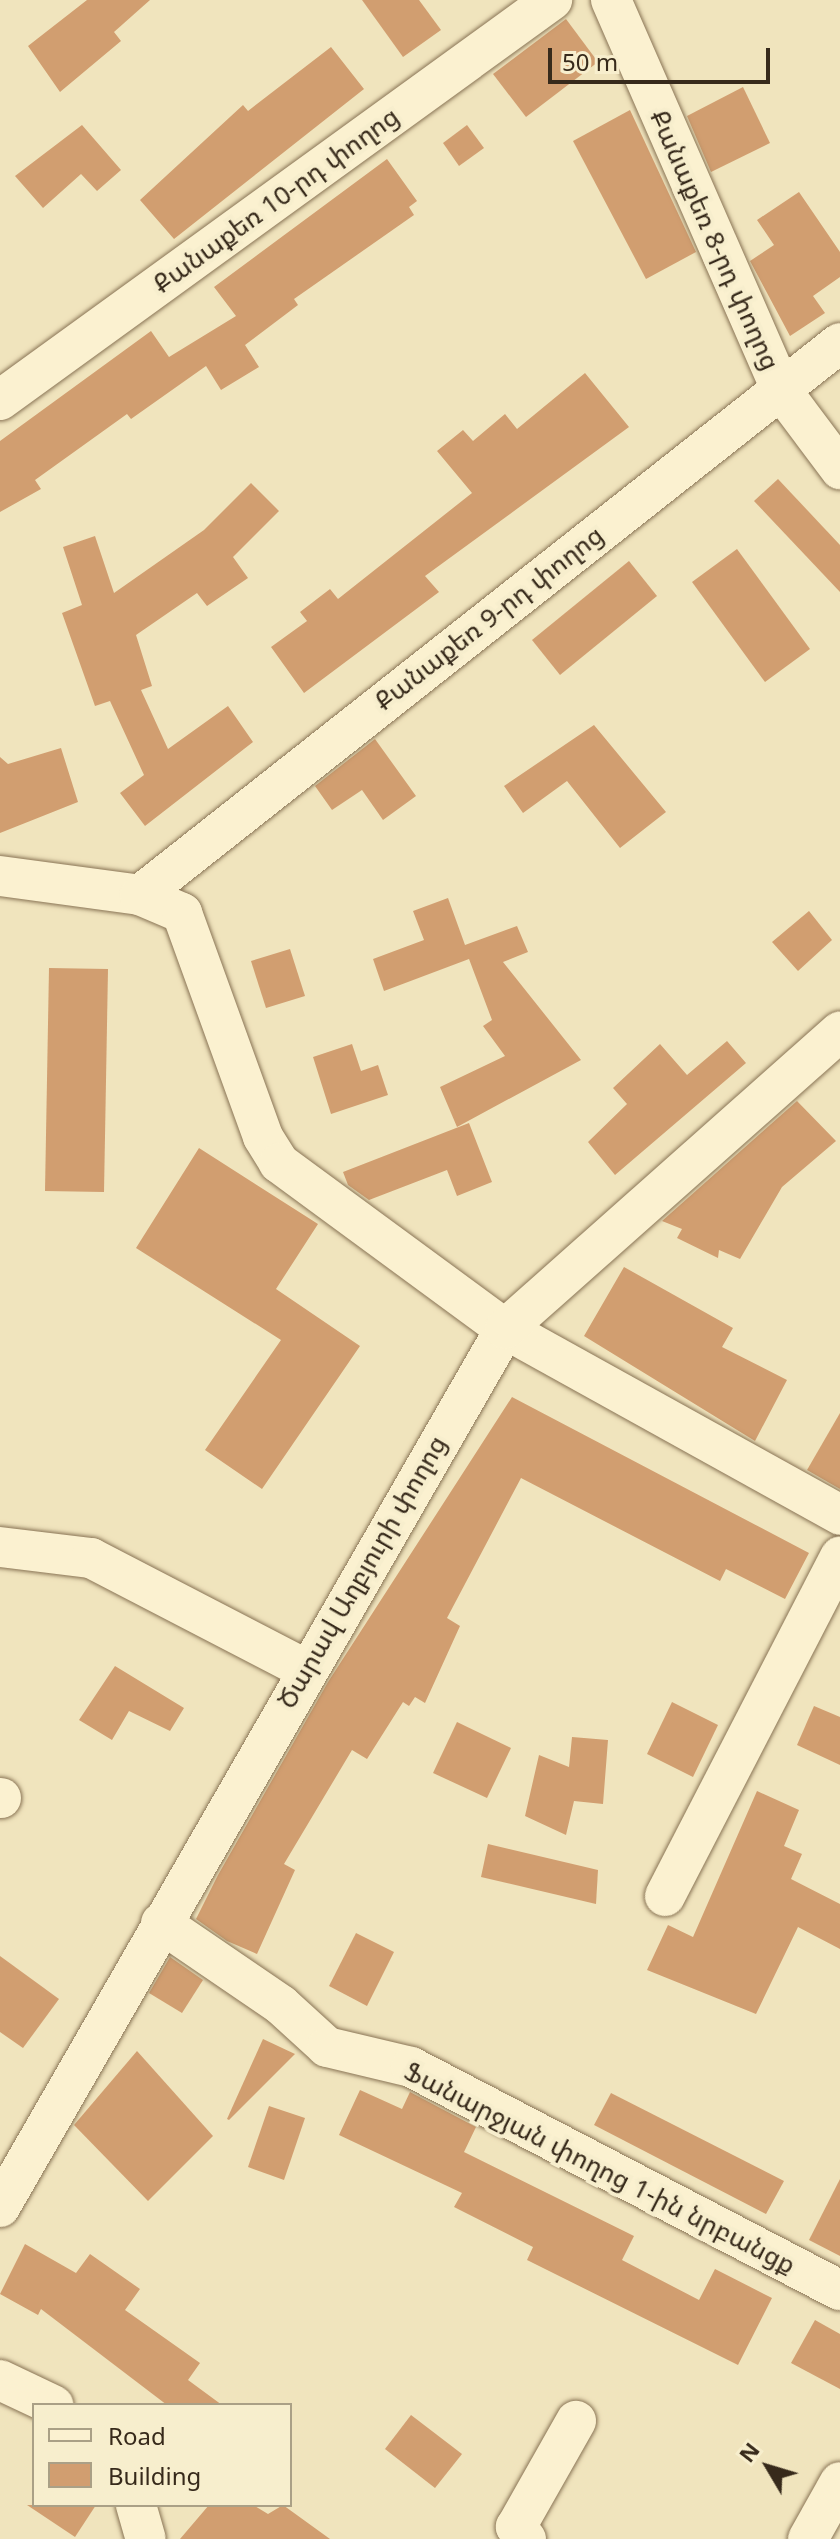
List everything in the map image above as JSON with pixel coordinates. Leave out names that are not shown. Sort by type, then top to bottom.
[{"type":"street","name":"Քանաքեռ 10-րդ փողոց","points":[[0,400],[552,0]]},
{"type":"street","name":"Քանաքեռ 8-րդ փողոց","points":[[611,0],[781,390],[840,469]]},
{"type":"street","name":"Քանաքեռ 9-րդ փողոց","points":[[140,895],[840,343]]},
{"type":"street","points":[[0,876],[140,895],[173,906],[190,924],[274,1156],[505,1329],[840,1515]]},
{"type":"street","name":"Ծարավ Աղբյուրի փողոց","points":[[0,2207],[305,1669],[505,1329],[840,1032]]},
{"type":"street","points":[[0,1547],[91,1558],[305,1669]]},
{"type":"street","points":[[665,1896],[840,1557]]},
{"type":"street","name":"Ֆանարջյան փողոց 1-ին նրբանցք","points":[[161,1923],[281,2005],[327,2047],[411,2067],[840,2290]]},
{"type":"street","points":[[0,2380],[49,2403]]},
{"type":"street","points":[[526,2539],[516,2527],[576,2421]]},
{"type":"street","points":[[808,2539],[840,2482]]},
{"type":"street","points":[[137,2507],[146,2539]]},
{"type":"building","points":[[87,0],[150,0],[114,32],[121,41],[60,92],[28,46]]},
{"type":"building","points":[[362,0],[419,0],[441,30],[403,57]]},
{"type":"building","points":[[566,19],[598,62],[526,117],[493,74]]},
{"type":"building","points":[[331,47],[364,89],[174,239],[140,200],[243,105],[248,111]]},
{"type":"building","points":[[743,87],[770,143],[711,172],[687,116]]},
{"type":"building","points":[[630,110],[696,252],[646,279],[573,141]]},
{"type":"building","points":[[82,125],[121,170],[97,191],[81,174],[43,208],[15,176]]},
{"type":"building","points":[[467,125],[484,148],[459,166],[443,143]]},
{"type":"building","points":[[387,159],[417,201],[409,207],[414,215],[294,299],[298,305],[245,345],[259,367],[221,390],[206,366],[131,419],[127,414],[35,480],[41,489],[0,512],[0,441],[151,331],[169,357],[236,316],[214,287]]},
{"type":"building","points":[[799,192],[840,252],[840,277],[813,296],[825,313],[790,336],[750,261],[774,245],[757,220]]},
{"type":"building","points":[[585,373],[629,427],[425,576],[439,592],[304,693],[271,647],[307,621],[300,612],[330,589],[338,599],[472,493],[437,451],[463,430],[473,441],[505,414],[517,429]]},
{"type":"building","points":[[778,479],[840,545],[840,592],[754,501]]},
{"type":"building","points":[[251,483],[279,511],[233,557],[248,578],[207,606],[197,593],[136,635],[152,686],[141,690],[168,749],[228,706],[253,742],[145,826],[120,793],[144,775],[110,701],[95,706],[62,613],[82,605],[63,547],[95,536],[114,593],[204,530]]},
{"type":"building","points":[[737,549],[810,649],[765,682],[692,582]]},
{"type":"building","points":[[629,561],[657,596],[560,675],[532,640]]},
{"type":"building","points":[[594,725],[666,812],[620,848],[567,781],[523,813],[504,786]]},
{"type":"building","points":[[375,739],[416,796],[383,820],[362,790],[332,810],[315,786]]},
{"type":"building","points":[[61,748],[78,802],[0,833],[0,757],[8,764]]},
{"type":"building","points":[[448,898],[465,945],[517,926],[528,952],[503,962],[581,1060],[457,1127],[440,1087],[505,1056],[483,1026],[492,1020],[469,959],[384,991],[373,959],[424,940],[413,911]]},
{"type":"building","points":[[809,911],[832,940],[798,971],[772,942]]},
{"type":"building","points":[[290,949],[305,996],[266,1008],[251,961]]},
{"type":"building","points":[[49,968],[108,969],[104,1192],[45,1191]]},
{"type":"building","points":[[727,1041],[746,1063],[615,1175],[588,1142],[627,1104],[613,1088],[660,1044],[687,1075]]},
{"type":"building","points":[[352,1044],[361,1071],[378,1065],[388,1095],[331,1114],[313,1057]]},
{"type":"building","points":[[797,1101],[836,1141],[782,1187],[740,1259],[719,1250],[718,1258],[677,1238],[682,1229],[662,1221]]},
{"type":"building","points":[[469,1123],[492,1182],[457,1196],[447,1170],[369,1200],[348,1185],[343,1172]]},
{"type":"building","points":[[199,1148],[318,1224],[276,1289],[360,1346],[262,1489],[205,1450],[281,1340],[136,1248]]},
{"type":"building","points":[[624,1267],[733,1328],[722,1347],[787,1380],[755,1441],[584,1336]]},
{"type":"building","points":[[512,1397],[809,1553],[785,1599],[726,1569],[720,1581],[521,1478],[447,1618],[460,1626],[425,1703],[415,1697],[409,1706],[403,1702],[367,1759],[352,1750],[284,1864],[295,1870],[257,1954],[227,1941],[196,1919],[218,1875],[328,1682]]},
{"type":"building","points":[[840,1413],[840,1489],[807,1470]]},
{"type":"building","points":[[115,1666],[184,1708],[170,1731],[129,1711],[112,1740],[79,1720]]},
{"type":"building","points":[[672,1702],[718,1725],[693,1777],[647,1754]]},
{"type":"building","points":[[814,1706],[840,1717],[840,1765],[797,1745]]},
{"type":"building","points":[[457,1722],[511,1748],[487,1798],[433,1773]]},
{"type":"building","points":[[572,1737],[608,1740],[603,1804],[574,1801],[566,1835],[525,1816],[539,1755],[569,1767]]},
{"type":"building","points":[[757,1791],[799,1810],[784,1846],[802,1854],[791,1879],[840,1904],[840,1949],[798,1927],[756,2014],[647,1970],[668,1925],[693,1937]]},
{"type":"building","points":[[488,1844],[598,1870],[596,1904],[481,1877]]},
{"type":"building","points":[[356,1933],[394,1952],[367,2006],[329,1986]]},
{"type":"building","points":[[0,1956],[59,1999],[23,2048],[0,2032]]},
{"type":"building","points":[[170,1957],[203,1980],[182,2013],[149,1993]]},
{"type":"building","points":[[263,2039],[295,2054],[229,2120],[227,2119]]},
{"type":"building","points":[[137,2051],[213,2136],[148,2201],[74,2125]]},
{"type":"building","points":[[360,2090],[402,2109],[410,2092],[476,2127],[464,2152],[634,2236],[622,2260],[699,2300],[715,2269],[772,2298],[738,2365],[527,2260],[533,2247],[454,2207],[462,2193],[339,2135]]},
{"type":"building","points":[[611,2093],[784,2181],[766,2214],[594,2125]]},
{"type":"building","points":[[269,2106],[305,2118],[284,2180],[248,2167]]},
{"type":"building","points":[[840,2179],[840,2256],[809,2240]]},
{"type":"building","points":[[25,2244],[76,2273],[90,2254],[140,2289],[125,2310],[200,2363],[188,2380],[219,2403],[164,2403],[41,2309],[38,2315],[0,2294]]},
{"type":"building","points":[[815,2320],[840,2334],[840,2389],[791,2363]]},
{"type":"building","points":[[411,2415],[462,2454],[435,2488],[385,2449]]},
{"type":"building","points":[[27,2505],[95,2507],[75,2537]]},
{"type":"building","points":[[207,2507],[256,2507],[268,2514],[286,2507],[330,2539],[180,2539]]}]
